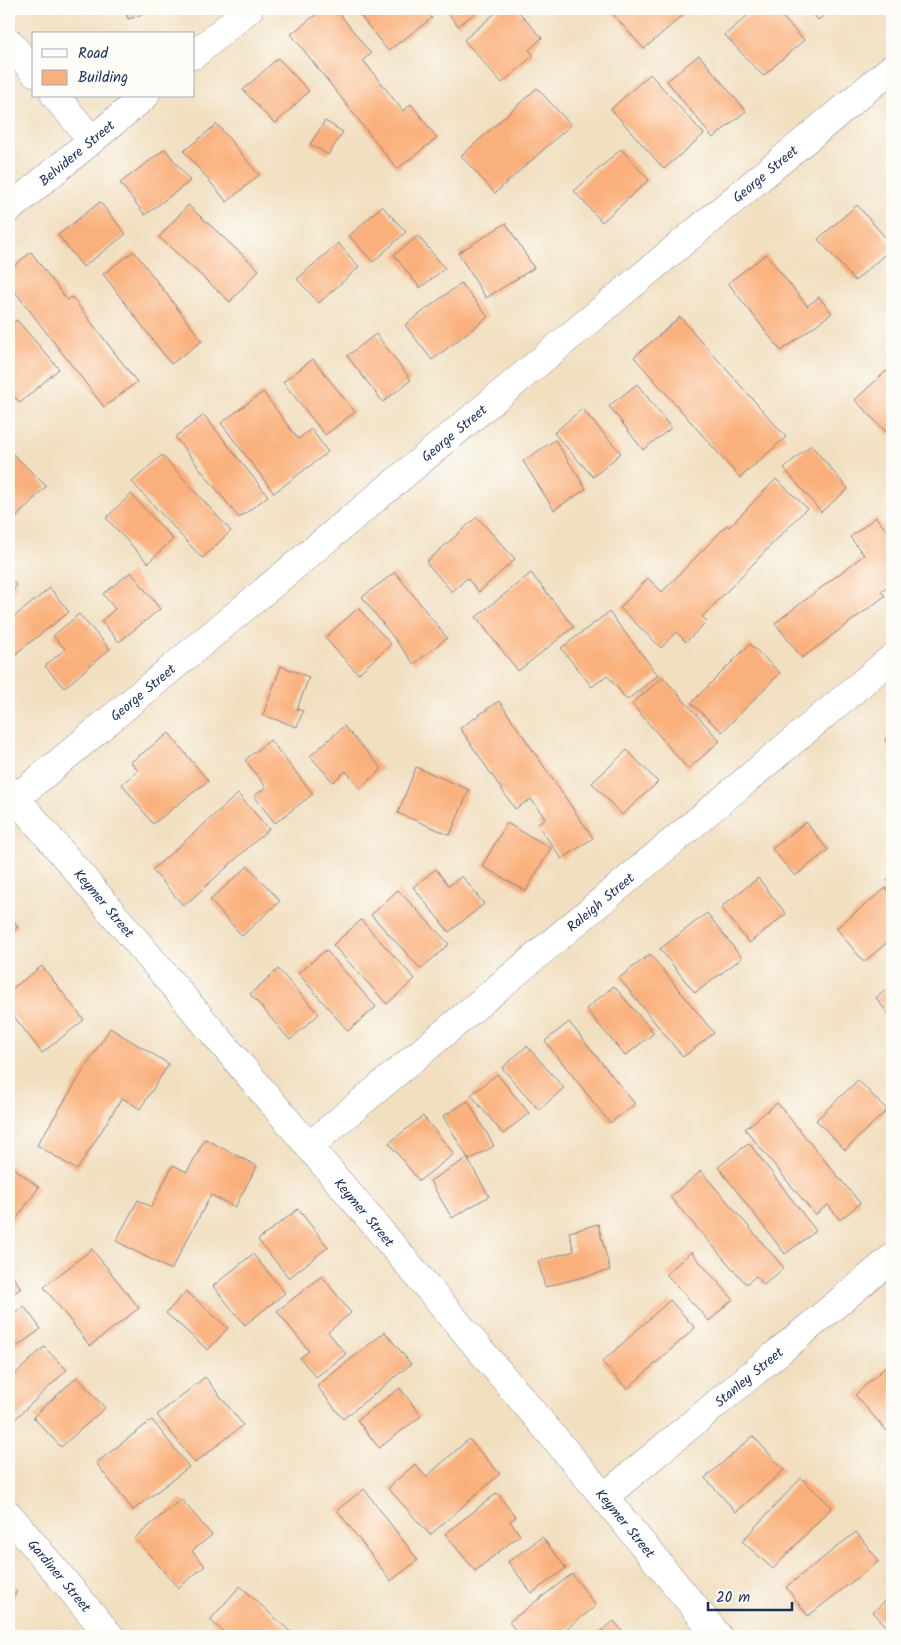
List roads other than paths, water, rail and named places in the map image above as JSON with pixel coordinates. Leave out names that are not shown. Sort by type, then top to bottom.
[{"type":"street","points":[[195,54],[249,9]]},
{"type":"street","points":[[9,42],[32,70]]},
{"type":"street","name":"George Street","points":[[12,794],[892,68]]},
{"type":"street","points":[[57,98],[92,140]]},
{"type":"street","name":"Belvidere Street","points":[[9,209],[143,98]]},
{"type":"street","name":"Raleigh Street","points":[[309,1146],[892,658]]},
{"type":"street","name":"Keymer Street","points":[[12,794],[604,1497],[718,1636]]},
{"type":"street","name":"Stanley Street","points":[[604,1497],[892,1258]]},
{"type":"street","name":"Gardiner Street","points":[[9,1515],[110,1636]]}]
